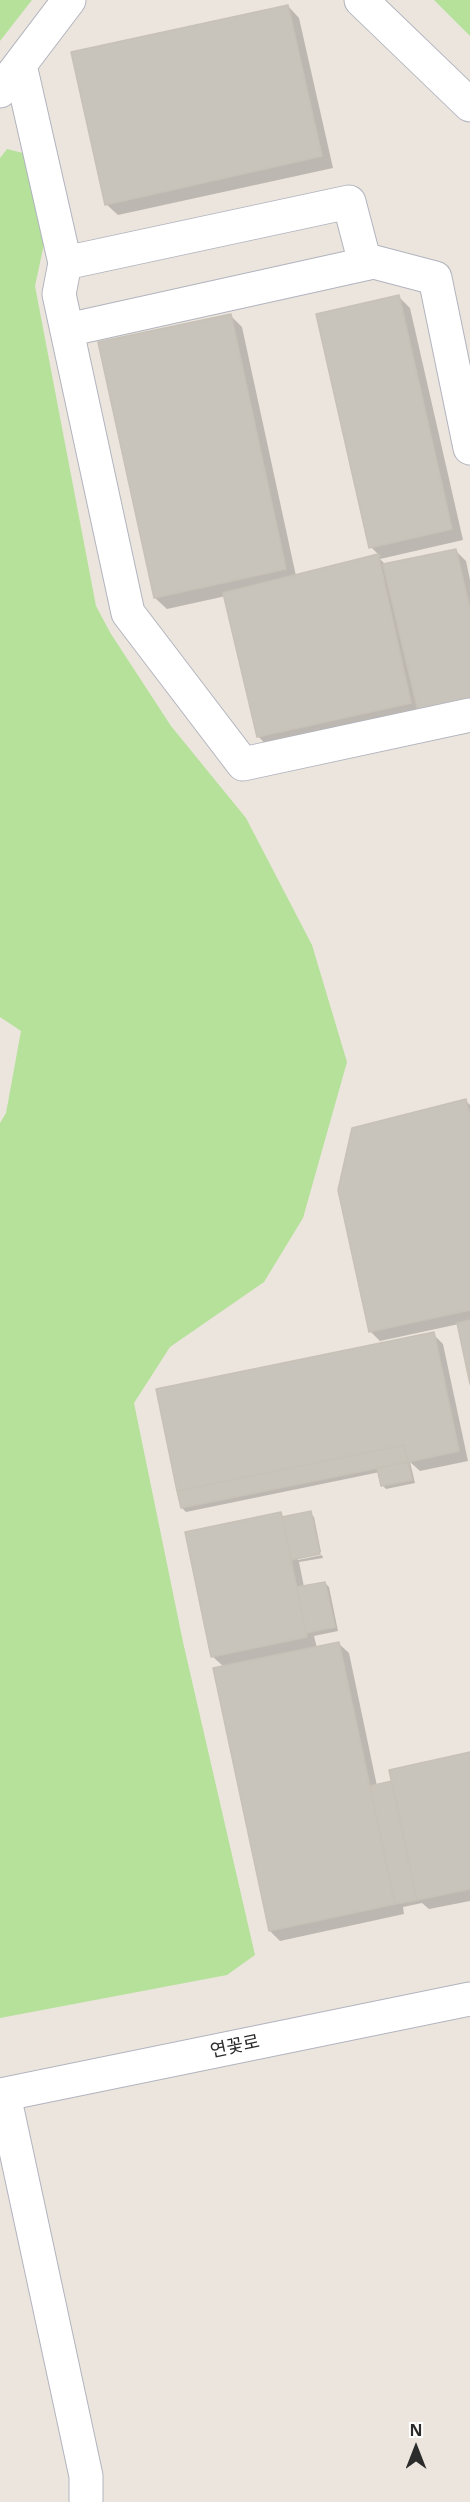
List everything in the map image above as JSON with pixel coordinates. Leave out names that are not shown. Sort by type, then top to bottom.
[{"type":"street","points":[[0,91],[69,0]]},
{"type":"street","points":[[361,0],[470,105]]},
{"type":"street","points":[[20,65],[65,263],[59,294],[128,613],[243,764],[470,715]]},
{"type":"street","points":[[65,263],[349,202],[365,263]]},
{"type":"street","points":[[67,330],[365,263],[374,262],[435,278],[470,448]]},
{"type":"street","name":"연꽃로","points":[[2,2095],[470,1999]]},
{"type":"street","points":[[2,2095],[86,2476],[86,2502]]},
{"type":"green space","points":[[0,0],[32,0],[0,41]]},
{"type":"green space","points":[[434,0],[470,0],[470,36]]},
{"type":"green space","points":[[7,149],[23,153],[44,244],[35,286],[96,606],[111,634],[171,726],[246,818],[312,945],[347,1062],[303,1218],[264,1282],[170,1347],[134,1403],[183,1642],[255,1955],[227,1975],[0,2018],[0,1123],[6,1113],[21,1031],[0,1017],[0,158]]},
{"type":"building","points":[[288,5],[322,156],[105,205],[71,52]]},
{"type":"building","points":[[399,295],[452,529],[369,548],[316,314]]},
{"type":"building","points":[[231,314],[286,569],[154,598],[98,342]]},
{"type":"building","points":[[456,549],[470,609],[470,702],[419,715],[383,564]]},
{"type":"building","points":[[378,554],[411,703],[257,737],[223,593]]},
{"type":"building","points":[[466,1099],[470,1117],[470,1310],[369,1332],[338,1190],[352,1128]]},
{"type":"building","points":[[470,1320],[470,1384],[457,1323]]},
{"type":"building","points":[[434,1332],[459,1451],[408,1462],[404,1445],[177,1491],[156,1389]]},
{"type":"building","points":[[404,1445],[408,1462],[181,1508],[177,1491]]},
{"type":"building","points":[[408,1462],[412,1480],[381,1486],[377,1468]]},
{"type":"building","points":[[311,1511],[320,1554],[291,1560],[282,1517]]},
{"type":"building","points":[[281,1512],[307,1637],[211,1657],[185,1532]]},
{"type":"building","points":[[325,1582],[335,1627],[306,1633],[297,1587]]},
{"type":"building","points":[[339,1642],[395,1904],[269,1931],[213,1668]]},
{"type":"building","points":[[470,1752],[470,1889],[417,1900],[389,1770]]},
{"type":"building","points":[[392,1781],[417,1900],[395,1904],[370,1786]]}]
